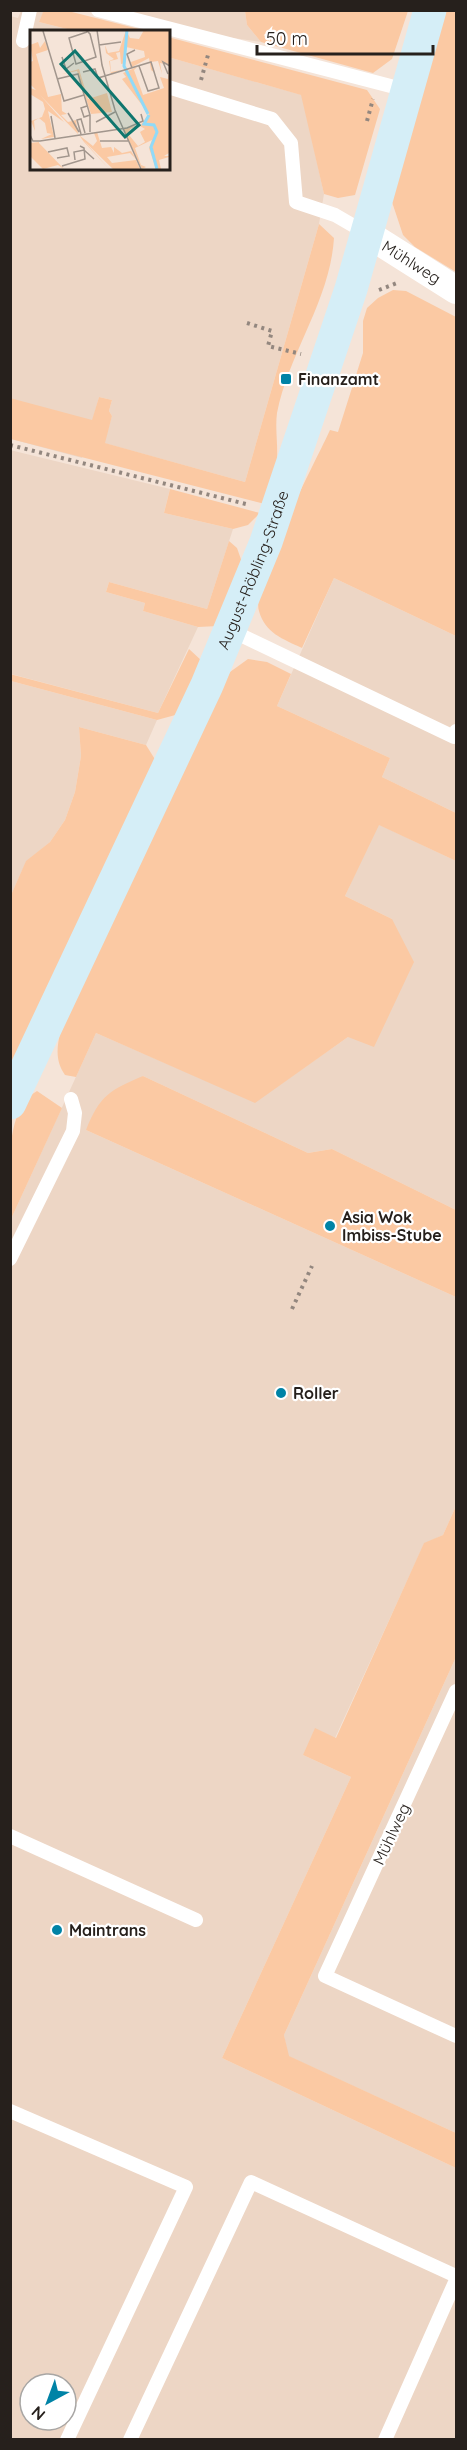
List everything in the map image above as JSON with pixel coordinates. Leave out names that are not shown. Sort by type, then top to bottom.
[{"type":"street","name":"August-Röbling-Straße","points":[[10,1103],[207,685],[277,511],[351,288],[430,10]]},
{"type":"street","name":"Mühlweg","points":[[366,233],[456,290]]},
{"type":"lane","points":[[22,40],[30,10]]},
{"type":"lane","points":[[98,10],[406,90]]},
{"type":"lane","points":[[170,88],[272,118],[291,143],[296,202],[335,215],[366,233]]},
{"type":"lane","points":[[230,630],[454,737],[456,731]]},
{"type":"lane","points":[[10,1259],[73,1131],[75,1113],[71,1099]]},
{"type":"lane","name":"Mühlweg","points":[[456,1691],[325,1976],[456,2036]]},
{"type":"lane","points":[[10,1836],[196,1920]]},
{"type":"lane","points":[[10,2112],[186,2187],[67,2439]]},
{"type":"lane","points":[[130,2439],[251,2182],[456,2278],[385,2439]]},
{"type":"path","points":[[196,96],[212,40]]},
{"type":"path","points":[[247,323],[272,331],[267,346],[300,355],[305,344]]},
{"type":"path","points":[[10,445],[277,511]]},
{"type":"path","points":[[292,1309],[312,1266]]},
{"type":"shaded area","points":[[245,10],[408,11],[392,59],[373,73],[261,42],[247,25]]},
{"type":"shaded area","points":[[21,11],[48,11],[43,13],[39,22],[71,30],[30,30],[30,170],[170,170],[170,58],[302,95],[324,194],[319,224],[245,482],[104,443],[112,416],[109,411],[112,400],[99,397],[82,458],[11,439],[10,16],[18,18]]},
{"type":"shaded area","points":[[68,11],[143,30],[71,30],[39,22],[43,12]]},
{"type":"shaded area","points":[[115,11],[245,11],[247,25],[261,42],[205,34]]},
{"type":"shaded area","points":[[445,11],[456,11],[456,272],[415,247],[403,235],[391,199]]},
{"type":"shaded area","points":[[170,38],[367,90],[380,109],[355,195],[338,198],[324,194],[301,95],[170,58]]},
{"type":"shaded area","points":[[319,224],[334,238],[331,261],[317,305],[290,369],[277,413],[276,465],[265,504],[11,439],[10,398],[92,420],[99,397],[112,400],[109,411],[112,416],[105,443],[245,482]]},
{"type":"shaded area","points":[[393,290],[406,291],[456,317],[456,636],[334,578],[302,648],[270,630],[262,619],[259,611],[259,597],[264,576],[286,522],[330,430],[338,432],[363,353],[363,321],[367,308],[378,298]]},
{"type":"shaded area","points":[[10,450],[170,489],[164,513],[233,529],[207,609],[109,582],[106,592],[145,603],[143,611],[198,627],[158,713],[11,674]]},
{"type":"shaded area","points":[[170,489],[260,513],[248,525],[233,529],[164,513]]},
{"type":"shaded area","points":[[229,541],[237,548],[243,565],[218,626],[198,627],[143,611],[145,603],[106,592],[109,582],[207,609]]},
{"type":"shaded area","points":[[334,578],[456,636],[456,813],[382,777],[390,758],[277,706]]},
{"type":"shaded area","points":[[189,649],[202,661],[179,714],[157,720],[11,681],[10,674],[158,713]]},
{"type":"shaded area","points":[[248,659],[267,662],[291,674],[277,706],[390,758],[382,777],[456,813],[456,861],[379,825],[345,896],[392,919],[414,962],[374,1047],[348,1037],[255,1103],[96,1033],[76,1077],[65,1075],[58,1060],[58,1045],[66,1013],[210,706],[230,672]]},
{"type":"shaded area","points":[[11,681],[157,720],[146,745],[79,727],[81,756],[75,792],[65,820],[50,842],[26,862],[11,895]]},
{"type":"shaded area","points":[[79,727],[146,745],[156,761],[11,1069],[11,895],[26,861],[50,842],[65,820],[75,792],[81,756]]},
{"type":"shaded area","points":[[378,824],[456,861],[456,1210],[332,1149],[308,1153],[143,1076],[86,1130],[456,1297],[456,1506],[443,1535],[424,1544],[335,1738],[303,1755],[351,1777],[222,2058],[456,2168],[456,2439],[11,2440],[11,1219],[96,1033],[255,1102],[348,1037],[392,919],[345,896]]},
{"type":"shaded area","points":[[143,1076],[308,1153],[332,1149],[456,1210],[456,1297],[86,1130],[96,1109],[107,1095],[122,1085]]},
{"type":"shaded area","points":[[37,1091],[62,1108],[11,1219],[10,1149],[13,1131],[26,1101]]},
{"type":"shaded area","points":[[456,1506],[456,1657],[284,2035],[289,2056],[456,2133],[456,2168],[222,2058],[351,1777],[303,1755],[315,1728],[336,1738],[424,1543],[443,1535]]},
{"type":"shaded area","points":[[456,1657],[456,2133],[288,2056],[284,2035]]},
{"type":"place","name":"Finanzamt","points":[[286,379]]},
{"type":"place","name":"Asia Wok Imbiss-Stube","points":[[330,1226]]},
{"type":"place","name":"Roller","points":[[281,1393]]},
{"type":"place","name":"Maintrans","points":[[57,1930]]}]
